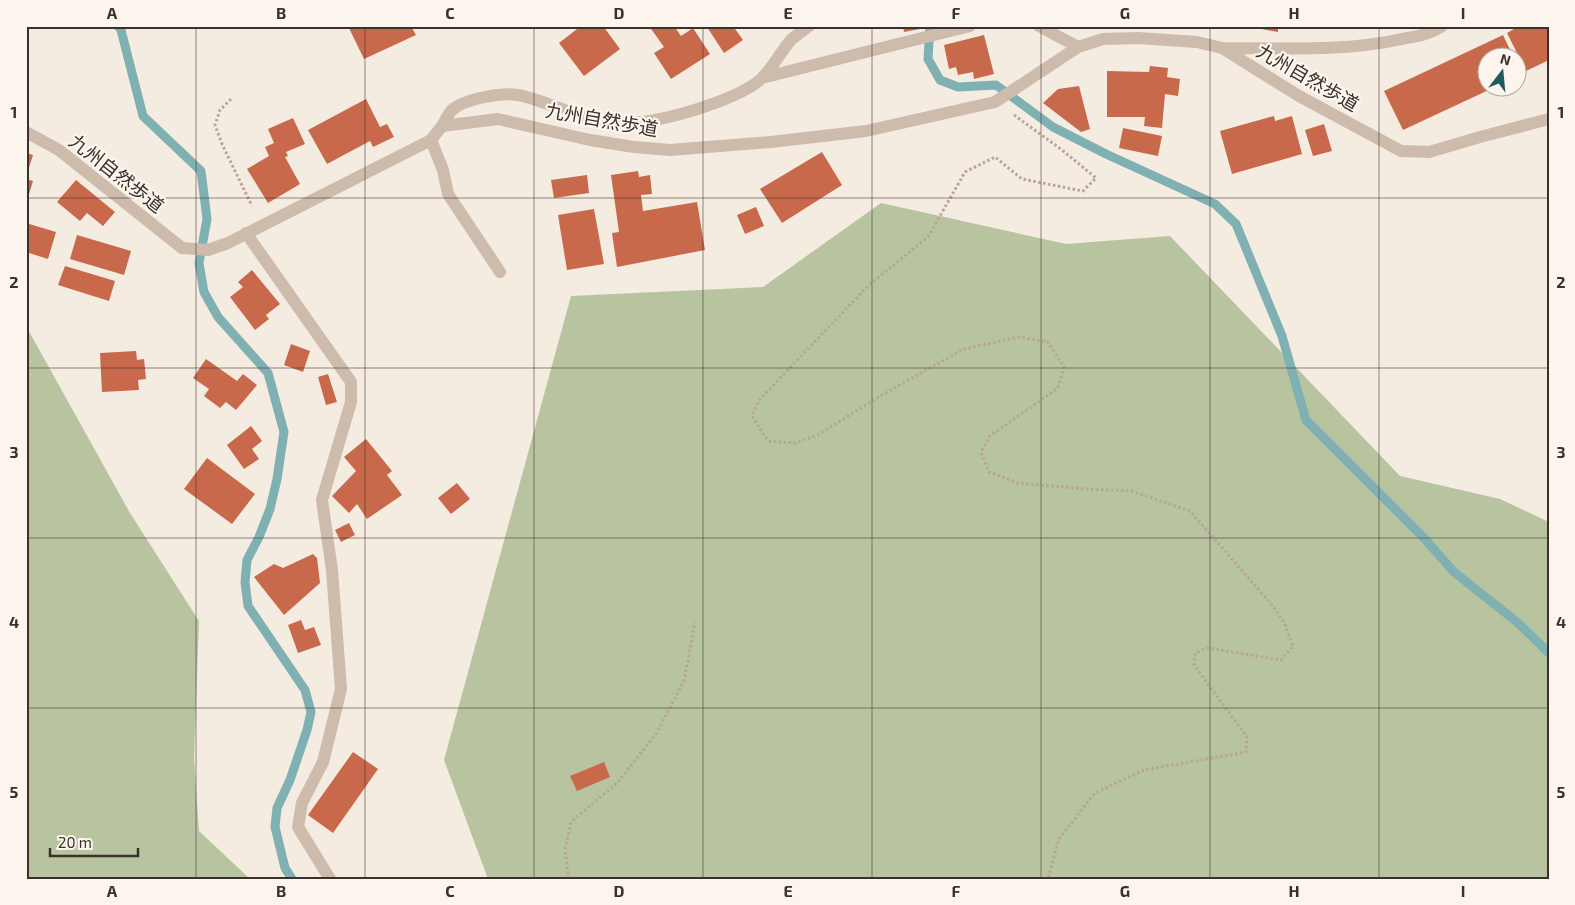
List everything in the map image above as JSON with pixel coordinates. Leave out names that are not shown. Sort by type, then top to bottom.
[{"type":"street","points":[[762,78],[792,39],[809,26]]},
{"type":"street","points":[[330,879],[298,827],[302,803],[323,762],[341,688],[332,570],[322,500],[351,402],[351,382],[246,233],[431,140],[452,110],[462,104],[481,98],[517,95],[574,115],[605,122],[635,124],[670,117],[707,105],[740,92],[762,78],[970,26]]},
{"type":"street","points":[[1039,26],[1078,47]]},
{"type":"street","points":[[1222,48],[1373,46],[1431,34],[1442,26]]},
{"type":"street","name":"九州自然歩道","points":[[442,126],[498,119],[634,148],[670,150],[771,142],[866,131],[996,101],[1078,47],[1103,39],[1138,38],[1197,42],[1222,48],[1299,96],[1401,151],[1429,152],[1480,136],[1549,119]]},
{"type":"street","name":"九州自然歩道","points":[[26,132],[59,150],[182,248],[208,250],[246,233]]},
{"type":"street","points":[[431,140],[443,170],[448,194],[500,272]]},
{"type":"path","points":[[231,99],[220,110],[215,125],[222,144],[262,225]]},
{"type":"path","points":[[996,101],[1096,178],[1083,192],[1022,179],[995,157],[965,172],[928,237],[869,286],[760,399],[752,416],[768,441],[795,443],[818,435],[880,396],[964,350],[1019,337],[1048,342],[1064,367],[1058,388],[990,436],[981,452],[989,472],[1018,483],[1131,491],[1190,511],[1273,606],[1284,622],[1294,646],[1281,660],[1208,648],[1195,653],[1194,665],[1247,737],[1246,752],[1144,770],[1095,792],[1059,839],[1048,879]]},
{"type":"path","points":[[569,879],[565,850],[570,822],[618,782],[656,734],[684,681],[695,622]]},
{"type":"green space","points":[[881,203],[1066,244],[1170,236],[1400,476],[1500,499],[1549,522],[1549,879],[488,879],[444,760],[571,296],[763,287]]},
{"type":"green space","points":[[26,326],[130,513],[199,621],[194,757],[199,831],[250,879],[26,879]]},
{"type":"building","points":[[348,26],[411,26],[416,35],[364,59]]},
{"type":"building","points":[[581,26],[603,26],[620,49],[584,76],[559,43]]},
{"type":"building","points":[[649,26],[674,26],[681,36],[693,28],[710,54],[671,79],[654,53],[664,47]]},
{"type":"building","points":[[733,26],[743,40],[724,53],[707,27]]},
{"type":"building","points":[[903,26],[919,26],[920,29],[904,32]]},
{"type":"building","points":[[1246,26],[1278,26],[1278,32]]},
{"type":"building","points":[[1519,26],[1549,26],[1549,60],[1528,70],[1528,48],[1514,48],[1507,33]]},
{"type":"building","points":[[984,35],[994,74],[974,79],[973,72],[958,75],[956,67],[949,69],[944,45]]},
{"type":"building","points":[[1503,35],[1509,48],[1478,48],[1478,95],[1403,130],[1384,91]]},
{"type":"building","points":[[1150,66],[1168,68],[1167,77],[1180,79],[1178,96],[1165,94],[1162,128],[1144,126],[1145,117],[1107,117],[1107,71],[1149,72]]},
{"type":"building","points":[[1079,86],[1090,129],[1081,132],[1043,103],[1058,89]]},
{"type":"building","points":[[366,99],[380,127],[387,124],[394,137],[373,147],[370,141],[327,164],[308,130]]},
{"type":"building","points":[[1274,116],[1275,121],[1292,116],[1302,154],[1232,174],[1220,131]]},
{"type":"building","points":[[293,118],[305,144],[286,152],[288,156],[285,157],[300,184],[268,203],[247,169],[269,156],[265,147],[274,143],[268,129]]},
{"type":"building","points":[[1324,124],[1332,151],[1313,156],[1305,130]]},
{"type":"building","points":[[1123,128],[1162,136],[1158,156],[1119,148]]},
{"type":"building","points":[[822,152],[842,185],[782,223],[760,189]]},
{"type":"building","points":[[26,153],[33,155],[27,174],[26,174]]},
{"type":"building","points":[[638,171],[639,177],[650,175],[652,194],[641,195],[643,211],[697,202],[705,250],[617,267],[612,233],[619,232],[611,175]]},
{"type":"building","points":[[587,175],[589,193],[554,198],[551,180]]},
{"type":"building","points":[[26,179],[33,181],[29,194],[26,193]]},
{"type":"building","points":[[76,180],[115,212],[103,226],[87,213],[80,221],[57,202]]},
{"type":"building","points":[[756,207],[764,226],[745,234],[737,215]]},
{"type":"building","points":[[594,209],[604,264],[567,270],[558,215]]},
{"type":"building","points":[[26,223],[56,232],[48,259],[26,252]]},
{"type":"building","points":[[77,235],[131,251],[124,275],[70,259]]},
{"type":"building","points":[[65,266],[115,281],[109,301],[58,285]]},
{"type":"building","points":[[252,270],[280,304],[266,315],[269,319],[255,330],[230,297],[243,287],[238,282]]},
{"type":"building","points":[[291,344],[310,351],[303,372],[284,365]]},
{"type":"building","points":[[136,351],[137,360],[144,359],[146,379],[138,380],[139,390],[102,392],[100,353]]},
{"type":"building","points":[[206,359],[237,381],[243,374],[257,385],[236,410],[226,402],[220,408],[204,396],[209,389],[193,378]]},
{"type":"building","points":[[328,374],[337,402],[326,405],[318,377]]},
{"type":"building","points":[[251,426],[262,441],[252,449],[259,459],[244,469],[227,445]]},
{"type":"building","points":[[366,439],[392,471],[387,475],[402,495],[367,519],[357,504],[349,513],[332,496],[356,471],[344,457]]},
{"type":"building","points":[[207,458],[255,494],[232,524],[184,489]]},
{"type":"building","points":[[457,483],[470,499],[451,514],[438,498]]},
{"type":"building","points":[[349,523],[355,535],[341,542],[335,530]]},
{"type":"building","points":[[313,554],[317,558],[320,583],[284,615],[254,577],[274,564],[283,568]]},
{"type":"building","points":[[301,620],[305,630],[314,627],[321,645],[298,653],[288,625]]},
{"type":"building","points":[[353,752],[378,769],[333,833],[308,815]]},
{"type":"building","points":[[604,762],[610,777],[577,791],[570,776]]},
{"type":"waterway","points":[[118,26],[121,30],[143,116],[201,171],[207,219],[199,263],[204,292],[218,317],[268,373],[284,432],[277,479],[270,509],[247,560],[245,582],[248,606],[305,690],[311,712],[290,780],[277,808],[275,827],[285,868],[292,879]]},
{"type":"waterway","points":[[930,26],[928,59],[940,80],[958,87],[996,85],[1053,127],[1106,154],[1215,204],[1236,224],[1282,336],[1306,420],[1424,538],[1454,572],[1517,622],[1549,653]]}]
